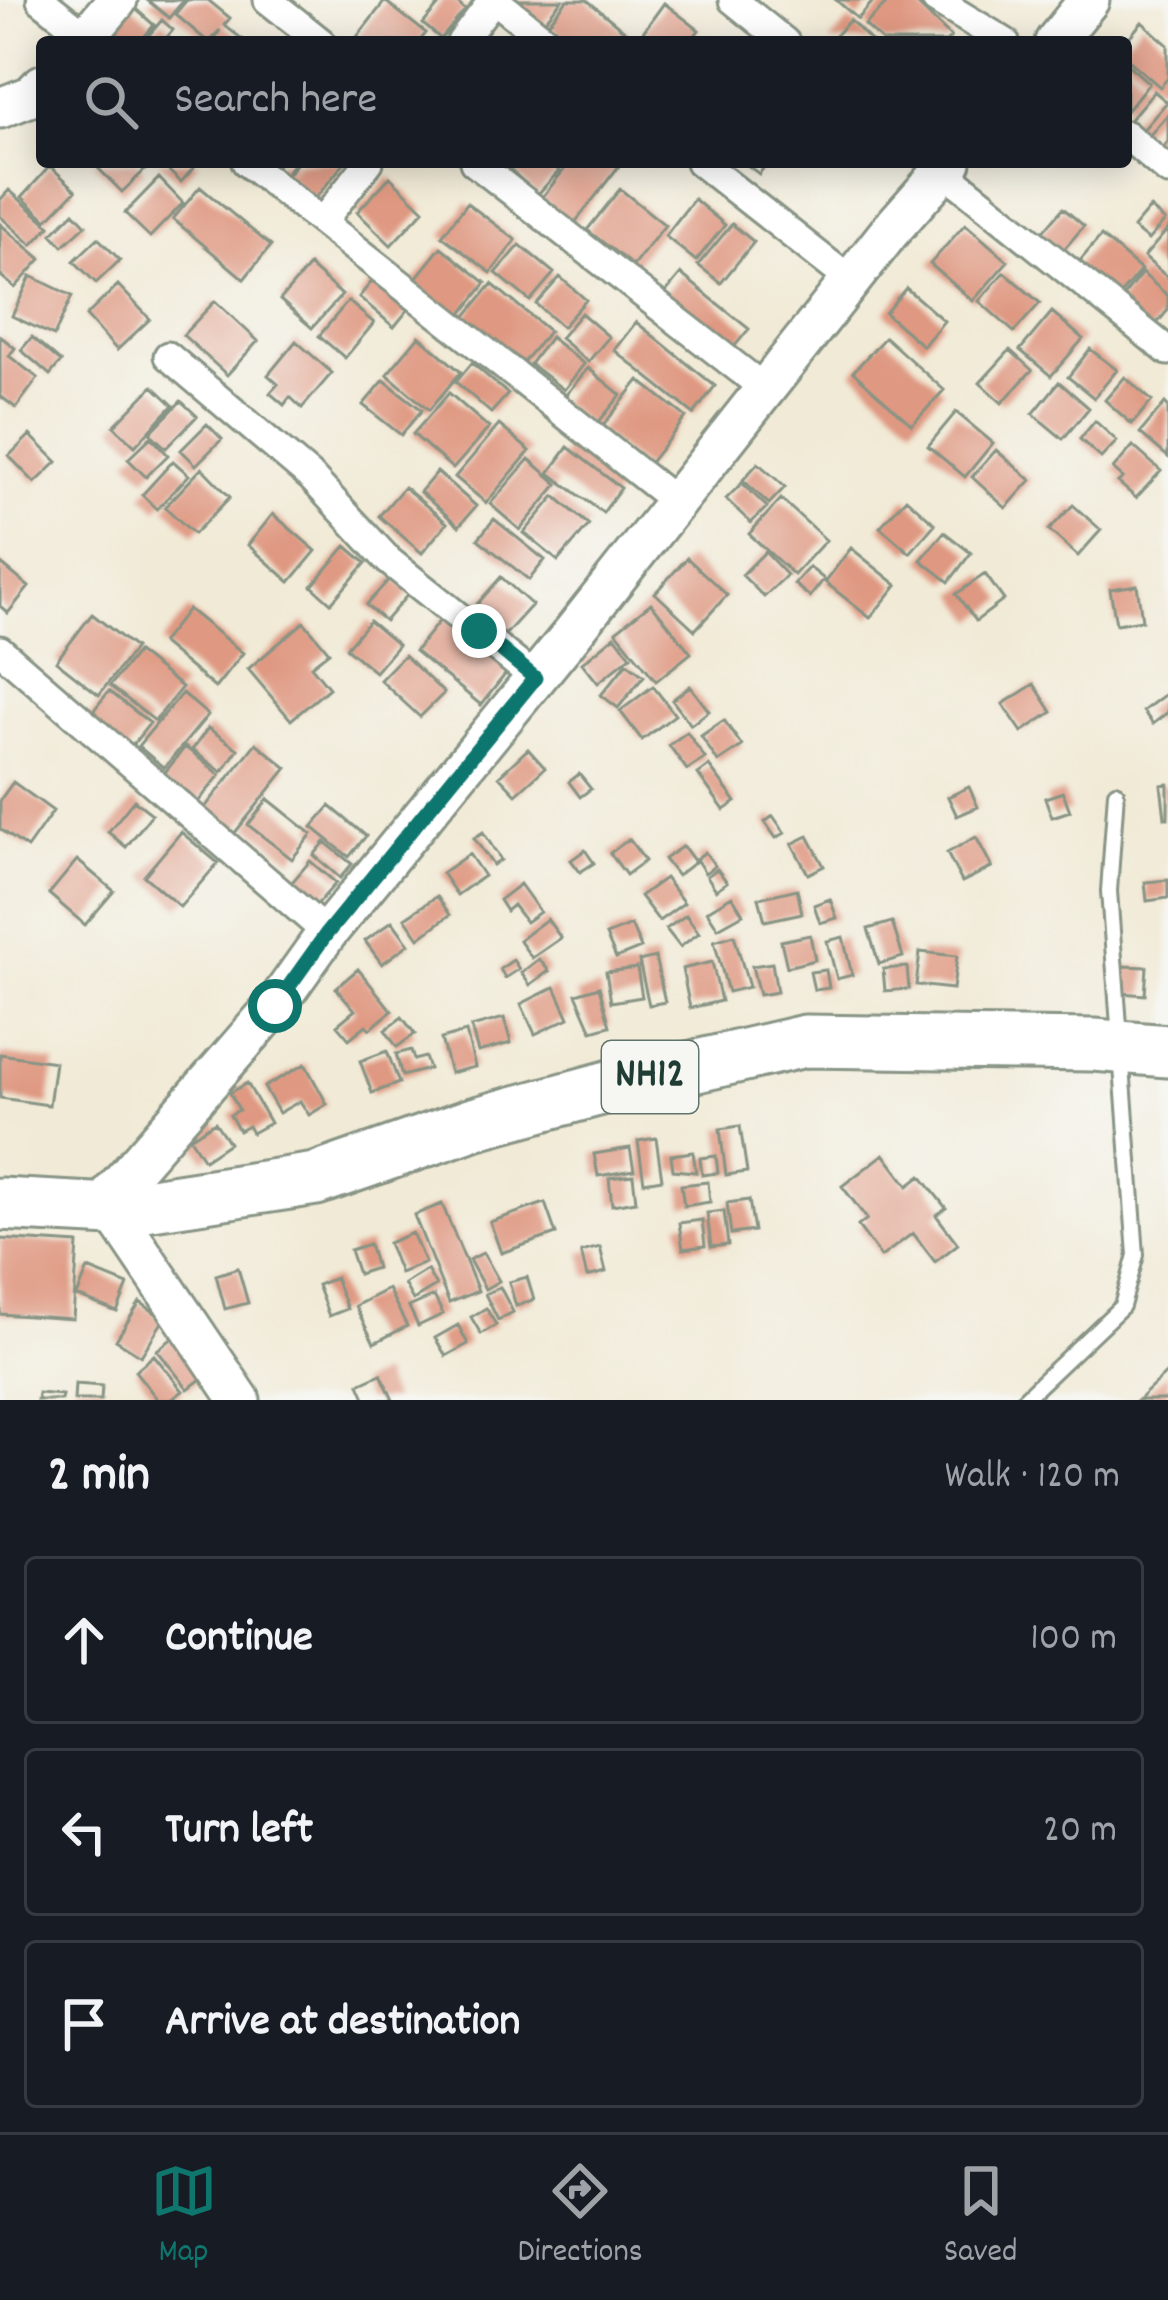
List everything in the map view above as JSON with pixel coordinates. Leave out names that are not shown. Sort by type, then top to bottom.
[{"type":"highway","name":"NH12","points":[[0,1204],[184,1202],[316,1179],[472,1124],[805,1041],[1144,1049]]},
{"type":"highway","name":"NH12","points":[[0,1184],[123,1202]]},
{"type":"street","points":[[41,0],[83,36]]},
{"type":"street","points":[[91,36],[117,0]]},
{"type":"street","points":[[268,0],[313,36]]},
{"type":"street","points":[[466,36],[494,0],[540,36]]},
{"type":"street","points":[[733,0],[778,36]]},
{"type":"street","points":[[936,0],[995,36]]},
{"type":"street","points":[[1060,36],[1089,0]]},
{"type":"street","points":[[0,108],[36,91]]},
{"type":"street","points":[[1132,140],[1168,171]]},
{"type":"street","points":[[254,168],[676,502]]},
{"type":"street","points":[[322,222],[364,168]]},
{"type":"street","points":[[482,168],[765,389]]},
{"type":"street","points":[[708,168],[851,281]]},
{"type":"street","points":[[240,1400],[123,1202],[327,933],[940,168]]},
{"type":"street","points":[[946,168],[1168,351]]},
{"type":"street","points":[[168,356],[312,478],[389,561],[535,678]]},
{"type":"street","points":[[0,650],[327,933]]},
{"type":"lane","points":[[1022,1400],[1122,1306],[1136,1255],[1144,1049],[1109,891],[1116,792]]},
{"type":"building","points":[[147,0],[184,0],[169,18]]},
{"type":"building","points":[[187,0],[208,0],[230,18],[224,25],[238,36],[216,36],[220,30],[214,36],[201,36],[175,14]]},
{"type":"building","points":[[443,0],[454,0],[465,10],[443,36],[423,24]]},
{"type":"building","points":[[505,0],[562,0],[539,28]]},
{"type":"building","points":[[567,0],[587,0],[631,36],[561,36],[547,25]]},
{"type":"building","points":[[836,0],[874,0],[858,19]]},
{"type":"building","points":[[890,0],[913,0],[950,36],[877,36],[865,25]]},
{"type":"building","points":[[385,1],[426,33],[424,36],[358,36]]},
{"type":"building","points":[[664,3],[699,30],[694,36],[643,32]]},
{"type":"building","points":[[131,5],[154,25],[145,36],[104,36]]},
{"type":"building","points":[[162,20],[173,30],[168,36],[148,36]]},
{"type":"building","points":[[850,20],[866,36],[835,36]]},
{"type":"building","points":[[1142,22],[1168,45],[1168,78],[1160,87],[1132,63],[1130,36]]},
{"type":"building","points":[[1132,68],[1149,83],[1132,104]]},
{"type":"building","points":[[1154,91],[1167,102],[1136,138],[1132,117]]},
{"type":"building","points":[[1168,114],[1168,142],[1162,149],[1148,137]]},
{"type":"building","points":[[48,168],[76,190],[47,220],[22,197]]},
{"type":"building","points":[[98,168],[145,170],[122,192]]},
{"type":"building","points":[[166,168],[194,168],[181,182]]},
{"type":"building","points":[[293,168],[340,168],[314,200],[286,176]]},
{"type":"building","points":[[556,168],[559,171],[537,195],[510,169]]},
{"type":"building","points":[[565,168],[617,168],[574,224],[541,199]]},
{"type":"building","points":[[390,177],[424,210],[391,245],[357,212]]},
{"type":"building","points":[[159,178],[183,203],[150,237],[125,213]]},
{"type":"building","points":[[200,187],[271,246],[244,279],[173,219]]},
{"type":"building","points":[[620,189],[665,225],[633,266],[587,230]]},
{"type":"building","points":[[9,190],[50,226],[32,245],[0,216],[0,200]]},
{"type":"building","points":[[694,199],[725,225],[696,261],[665,236]]},
{"type":"building","points":[[467,203],[516,240],[491,273],[442,236]]},
{"type":"building","points":[[1063,208],[1084,226],[1060,254],[1039,236]]},
{"type":"building","points":[[1150,208],[1165,221],[1148,240],[1133,228]]},
{"type":"building","points":[[74,212],[86,225],[63,246],[52,234]]},
{"type":"building","points":[[0,224],[41,259],[15,288],[0,275]]},
{"type":"building","points":[[732,224],[754,242],[721,283],[698,265]]},
{"type":"building","points":[[965,224],[1008,261],[973,301],[930,264]]},
{"type":"building","points":[[1168,229],[1168,278],[1144,257]]},
{"type":"building","points":[[1101,236],[1141,270],[1112,304],[1072,270]]},
{"type":"building","points":[[98,238],[120,260],[96,283],[74,261]]},
{"type":"building","points":[[520,245],[554,273],[530,301],[496,273]]},
{"type":"building","points":[[441,247],[486,283],[457,320],[412,283]]},
{"type":"building","points":[[309,266],[342,295],[312,328],[280,300]]},
{"type":"building","points":[[1004,272],[1040,303],[1014,332],[979,301]]},
{"type":"building","points":[[1142,273],[1168,296],[1168,310],[1149,333],[1116,305]]},
{"type":"building","points":[[681,274],[749,329],[728,354],[660,299]]},
{"type":"building","points":[[31,276],[72,296],[54,336],[12,316]]},
{"type":"building","points":[[560,277],[586,300],[562,327],[536,304]]},
{"type":"building","points":[[373,280],[408,310],[394,327],[359,297]]},
{"type":"building","points":[[492,284],[549,331],[518,368],[461,322]]},
{"type":"building","points":[[118,285],[150,319],[117,350],[86,316]]},
{"type":"building","points":[[906,288],[944,321],[923,346],[885,313]]},
{"type":"building","points":[[215,301],[258,341],[227,375],[183,335]]},
{"type":"building","points":[[348,301],[374,323],[345,358],[319,336]]},
{"type":"building","points":[[1052,312],[1083,339],[1051,376],[1020,350]]},
{"type":"building","points":[[581,313],[609,337],[588,362],[560,338]]},
{"type":"building","points":[[636,322],[715,386],[694,414],[614,350]]},
{"type":"building","points":[[0,336],[15,348],[9,356],[38,378],[16,408],[0,396]]},
{"type":"building","points":[[419,336],[461,372],[429,410],[387,374]]},
{"type":"building","points":[[32,337],[61,362],[50,375],[21,350]]},
{"type":"building","points":[[550,337],[584,364],[564,390],[530,364]]},
{"type":"building","points":[[885,337],[944,390],[912,425],[853,372]]},
{"type":"building","points":[[296,341],[332,373],[302,408],[290,397],[284,405],[270,393],[278,384],[268,375]]},
{"type":"building","points":[[1090,349],[1117,370],[1094,398],[1068,377]]},
{"type":"building","points":[[1010,350],[1032,370],[1002,403],[980,383]]},
{"type":"building","points":[[472,363],[508,394],[491,413],[456,382]]},
{"type":"building","points":[[588,368],[621,395],[593,429],[560,402]]},
{"type":"building","points":[[1125,377],[1152,401],[1132,424],[1105,400]]},
{"type":"building","points":[[384,380],[422,410],[401,435],[363,405]]},
{"type":"building","points":[[639,380],[686,417],[645,469],[598,432]]},
{"type":"building","points":[[1059,382],[1089,408],[1063,439],[1033,414]]},
{"type":"building","points":[[153,386],[173,405],[135,446],[114,426]]},
{"type":"building","points":[[449,393],[489,428],[453,469],[413,434]]},
{"type":"building","points":[[181,401],[197,416],[166,448],[150,433]]},
{"type":"building","points":[[1165,403],[1168,406],[1168,457],[1140,433]]},
{"type":"building","points":[[956,412],[993,443],[965,477],[928,446]]},
{"type":"building","points":[[1095,421],[1117,441],[1101,458],[1080,439]]},
{"type":"building","points":[[207,424],[222,439],[196,465],[181,450]]},
{"type":"building","points":[[499,425],[530,451],[486,503],[455,477]]},
{"type":"building","points":[[30,435],[57,462],[35,483],[9,456]]},
{"type":"building","points":[[151,437],[168,455],[146,477],[128,459]]},
{"type":"building","points":[[1133,446],[1161,471],[1136,498],[1118,482],[1123,478],[1113,469]]},
{"type":"building","points":[[568,447],[621,488],[603,513],[549,473]]},
{"type":"building","points":[[996,450],[1031,480],[1006,508],[972,477]]},
{"type":"building","points":[[529,459],[558,484],[520,530],[490,504]]},
{"type":"building","points":[[173,461],[189,475],[157,509],[142,495]]},
{"type":"building","points":[[758,463],[785,487],[769,504],[743,480]]},
{"type":"building","points":[[202,468],[230,497],[194,534],[165,507]]},
{"type":"building","points":[[437,472],[476,506],[459,526],[420,492]]},
{"type":"building","points":[[742,483],[767,507],[751,523],[726,499]]},
{"type":"building","points":[[404,487],[447,523],[422,553],[379,516]]},
{"type":"building","points":[[555,496],[589,525],[558,561],[524,533]]},
{"type":"building","points":[[906,498],[935,524],[910,553],[880,527]]},
{"type":"building","points":[[781,499],[826,540],[794,575],[749,534]]},
{"type":"building","points":[[1073,505],[1101,530],[1078,556],[1049,530]]},
{"type":"building","points":[[273,514],[316,551],[290,582],[248,545]]},
{"type":"building","points":[[494,519],[545,560],[529,580],[478,539]]},
{"type":"building","points":[[944,532],[971,553],[949,582],[921,560]]},
{"type":"building","points":[[346,546],[366,563],[331,603],[312,586]]},
{"type":"building","points":[[851,548],[897,585],[870,618],[825,582]]},
{"type":"building","points":[[765,552],[787,575],[764,597],[742,575]]},
{"type":"building","points":[[687,558],[727,595],[695,630],[655,593]]},
{"type":"building","points":[[0,563],[29,587],[8,613],[0,606]]},
{"type":"building","points":[[809,567],[824,579],[810,597],[794,584]]},
{"type":"building","points":[[985,574],[1004,600],[976,621],[956,594]]},
{"type":"building","points":[[392,576],[410,592],[385,621],[366,605]]},
{"type":"building","points":[[501,577],[532,605],[502,638],[472,610]]},
{"type":"building","points":[[1137,585],[1142,620],[1116,624],[1110,589]]},
{"type":"building","points":[[651,603],[691,653],[656,681],[616,631]]},
{"type":"building","points":[[188,609],[243,653],[215,688],[161,643]]},
{"type":"building","points":[[92,614],[135,648],[99,695],[56,661]]},
{"type":"building","points":[[445,614],[511,667],[481,705],[415,651]]},
{"type":"building","points":[[369,621],[398,645],[375,672],[346,648]]},
{"type":"building","points":[[304,622],[329,652],[311,666],[329,688],[291,720],[248,669]]},
{"type":"building","points":[[615,636],[631,656],[598,683],[582,663]]},
{"type":"building","points":[[137,652],[182,687],[155,721],[110,686]]},
{"type":"building","points":[[404,655],[444,693],[420,717],[380,680]]},
{"type":"building","points":[[627,663],[644,676],[618,708],[601,695]]},
{"type":"building","points":[[1034,684],[1052,712],[1022,732],[1003,704]]},
{"type":"building","points":[[653,686],[675,715],[642,740],[620,711]]},
{"type":"building","points":[[690,686],[709,711],[691,725],[672,700]]},
{"type":"building","points":[[109,691],[150,723],[126,753],[85,721]]},
{"type":"building","points":[[1168,692],[1168,712],[1153,724],[1143,711]]},
{"type":"building","points":[[182,693],[208,715],[164,768],[138,746]]},
{"type":"building","points":[[724,720],[742,746],[718,762],[701,736]]},
{"type":"building","points":[[208,728],[238,749],[222,772],[192,750]]},
{"type":"building","points":[[687,732],[705,758],[687,770],[669,745]]},
{"type":"building","points":[[256,743],[287,768],[229,840],[199,815]]},
{"type":"building","points":[[185,747],[220,775],[194,807],[159,780]]},
{"type":"building","points":[[528,749],[545,768],[516,794],[499,776]]},
{"type":"building","points":[[709,766],[736,802],[724,810],[698,774]]},
{"type":"building","points":[[579,774],[591,789],[580,797],[569,782]]},
{"type":"building","points":[[13,782],[53,811],[27,848],[0,829],[0,800]]},
{"type":"building","points":[[1168,784],[1168,818],[1165,818],[1161,785]]},
{"type":"building","points":[[969,787],[978,807],[957,816],[948,797]]},
{"type":"building","points":[[1063,792],[1070,811],[1052,817],[1045,798]]},
{"type":"building","points":[[268,799],[312,834],[292,859],[248,825]]},
{"type":"building","points":[[134,800],[152,814],[126,847],[108,832]]},
{"type":"building","points":[[330,806],[366,836],[349,857],[312,827]]},
{"type":"building","points":[[773,816],[785,833],[776,838],[765,822]]},
{"type":"building","points":[[181,832],[218,863],[180,907],[144,876]]},
{"type":"building","points":[[483,832],[501,860],[493,865],[474,838]]},
{"type":"building","points":[[808,836],[824,866],[808,874],[792,844]]},
{"type":"building","points":[[976,837],[992,867],[962,882],[947,853]]},
{"type":"building","points":[[629,839],[645,861],[626,875],[610,853]]},
{"type":"building","points":[[325,842],[352,864],[340,878],[314,855]]},
{"type":"building","points":[[683,846],[695,862],[677,876],[664,859]]},
{"type":"building","points":[[585,850],[594,863],[580,872],[571,860]]},
{"type":"building","points":[[705,852],[715,866],[705,873],[696,859]]},
{"type":"building","points":[[469,854],[484,876],[457,895],[442,873]]},
{"type":"building","points":[[77,860],[114,891],[85,925],[49,894]]},
{"type":"building","points":[[310,861],[336,883],[312,910],[287,888]]},
{"type":"building","points":[[717,869],[727,882],[716,890],[707,876]]},
{"type":"building","points":[[665,878],[684,903],[659,921],[640,896]]},
{"type":"building","points":[[1168,880],[1168,898],[1147,901],[1145,882]]},
{"type":"building","points":[[520,884],[540,912],[526,922],[513,905],[506,911],[499,900]]},
{"type":"building","points":[[797,889],[802,913],[765,921],[759,898]]},
{"type":"building","points":[[437,896],[450,915],[419,938],[405,918]]},
{"type":"building","points":[[732,896],[743,914],[718,928],[707,911]]},
{"type":"building","points":[[830,899],[837,918],[820,923],[814,905]]},
{"type":"building","points":[[686,915],[699,933],[680,947],[666,929]]},
{"type":"building","points":[[547,919],[561,938],[532,958],[519,940]]},
{"type":"building","points":[[392,921],[409,944],[382,964],[365,941]]},
{"type":"building","points":[[892,922],[903,957],[879,964],[868,929]]},
{"type":"building","points":[[631,925],[641,948],[616,958],[606,935]]},
{"type":"building","points":[[734,935],[749,987],[728,992],[714,941]]},
{"type":"building","points":[[810,935],[815,960],[787,967],[781,941]]},
{"type":"building","points":[[843,937],[852,975],[837,979],[827,941]]},
{"type":"building","points":[[920,952],[957,956],[953,989],[916,985]]},
{"type":"building","points":[[655,957],[665,1002],[649,1005],[639,961]]},
{"type":"building","points":[[539,959],[549,971],[530,985],[521,973]]},
{"type":"building","points":[[513,960],[519,969],[505,978],[500,969]]},
{"type":"building","points":[[712,962],[721,1001],[690,1008],[682,969]]},
{"type":"building","points":[[772,963],[777,992],[759,995],[752,966]]},
{"type":"building","points":[[1122,966],[1147,967],[1145,995],[1121,993]]},
{"type":"building","points":[[907,967],[909,989],[885,991],[883,969]]},
{"type":"building","points":[[637,968],[642,997],[611,1002],[606,972]]},
{"type":"building","points":[[358,969],[392,1011],[349,1039],[337,1025],[355,1010],[336,988]]},
{"type":"building","points":[[826,970],[829,988],[814,990],[810,972]]},
{"type":"building","points":[[555,987],[569,1018],[535,1034],[521,1004]]},
{"type":"building","points":[[599,987],[610,1026],[592,1031],[576,994]]},
{"type":"building","points":[[402,1017],[415,1034],[397,1047],[385,1030]]},
{"type":"building","points":[[504,1018],[511,1043],[478,1052],[471,1027]]},
{"type":"building","points":[[466,1032],[475,1067],[450,1073],[441,1039]]},
{"type":"building","points":[[411,1050],[414,1060],[425,1057],[429,1069],[402,1076],[396,1054]]},
{"type":"building","points":[[387,1051],[399,1083],[372,1093],[360,1061]]},
{"type":"building","points":[[0,1054],[55,1062],[49,1105],[0,1098]]},
{"type":"building","points":[[305,1064],[327,1104],[309,1115],[300,1101],[279,1113],[264,1087]]},
{"type":"building","points":[[247,1083],[270,1123],[252,1133],[248,1126],[239,1131],[230,1115],[239,1110],[230,1093]]},
{"type":"building","points":[[215,1122],[229,1143],[204,1160],[190,1138]]},
{"type":"building","points":[[740,1126],[747,1172],[726,1175],[720,1129]]},
{"type":"building","points":[[656,1138],[662,1179],[644,1182],[638,1141]]},
{"type":"building","points":[[630,1148],[634,1170],[598,1176],[594,1154]]},
{"type":"building","points":[[693,1152],[696,1172],[673,1170],[671,1155]]},
{"type":"building","points":[[884,1154],[908,1186],[921,1176],[946,1208],[936,1215],[958,1244],[935,1262],[913,1233],[881,1257],[858,1226],[867,1219],[842,1186]]},
{"type":"building","points":[[716,1156],[718,1173],[702,1175],[700,1158]]},
{"type":"building","points":[[633,1175],[636,1201],[612,1205],[609,1178]]},
{"type":"building","points":[[708,1182],[710,1202],[684,1206],[681,1185]]},
{"type":"building","points":[[749,1200],[754,1231],[731,1234],[727,1203]]},
{"type":"building","points":[[545,1203],[556,1234],[501,1253],[490,1222]]},
{"type":"building","points":[[442,1204],[478,1291],[449,1303],[414,1215]]},
{"type":"building","points":[[724,1211],[728,1245],[711,1247],[707,1213]]},
{"type":"building","points":[[702,1220],[705,1246],[683,1249],[679,1223]]},
{"type":"building","points":[[412,1233],[425,1263],[400,1273],[388,1243]]},
{"type":"building","points":[[0,1239],[78,1244],[73,1319],[0,1314]]},
{"type":"building","points":[[369,1244],[376,1268],[358,1274],[350,1250]]},
{"type":"building","points":[[600,1247],[606,1272],[587,1277],[581,1252]]},
{"type":"building","points":[[483,1253],[499,1281],[485,1289],[469,1260]]},
{"type":"building","points":[[238,1268],[248,1303],[225,1309],[216,1275]]},
{"type":"building","points":[[88,1269],[128,1285],[117,1312],[77,1296]]},
{"type":"building","points":[[427,1270],[436,1286],[413,1300],[404,1284]]},
{"type":"building","points":[[527,1277],[534,1300],[516,1306],[509,1282]]},
{"type":"building","points":[[335,1278],[347,1309],[329,1316],[317,1285]]},
{"type":"building","points":[[500,1287],[513,1312],[498,1320],[485,1294]]},
{"type":"building","points":[[388,1289],[407,1326],[374,1343],[355,1306]]},
{"type":"building","points":[[434,1296],[443,1314],[418,1326],[409,1307]]},
{"type":"building","points":[[140,1302],[164,1319],[141,1356],[116,1340]]},
{"type":"building","points":[[486,1308],[496,1325],[481,1334],[471,1317]]},
{"type":"building","points":[[458,1325],[468,1344],[446,1356],[435,1338]]},
{"type":"building","points":[[178,1334],[209,1373],[188,1389],[157,1350]]},
{"type":"building","points":[[154,1355],[183,1391],[171,1400],[158,1400],[135,1371]]},
{"type":"building","points":[[1168,1372],[1168,1400],[1138,1400]]},
{"type":"building","points":[[381,1374],[393,1400],[366,1400],[359,1384]]},
{"type":"building","points":[[75,1384],[102,1386],[101,1400],[74,1400]]},
{"type":"building","points":[[38,1393],[62,1395],[61,1400],[37,1400]]},
{"type":"route","points":[[275,1006],[327,933],[535,678],[479,631]]}]
